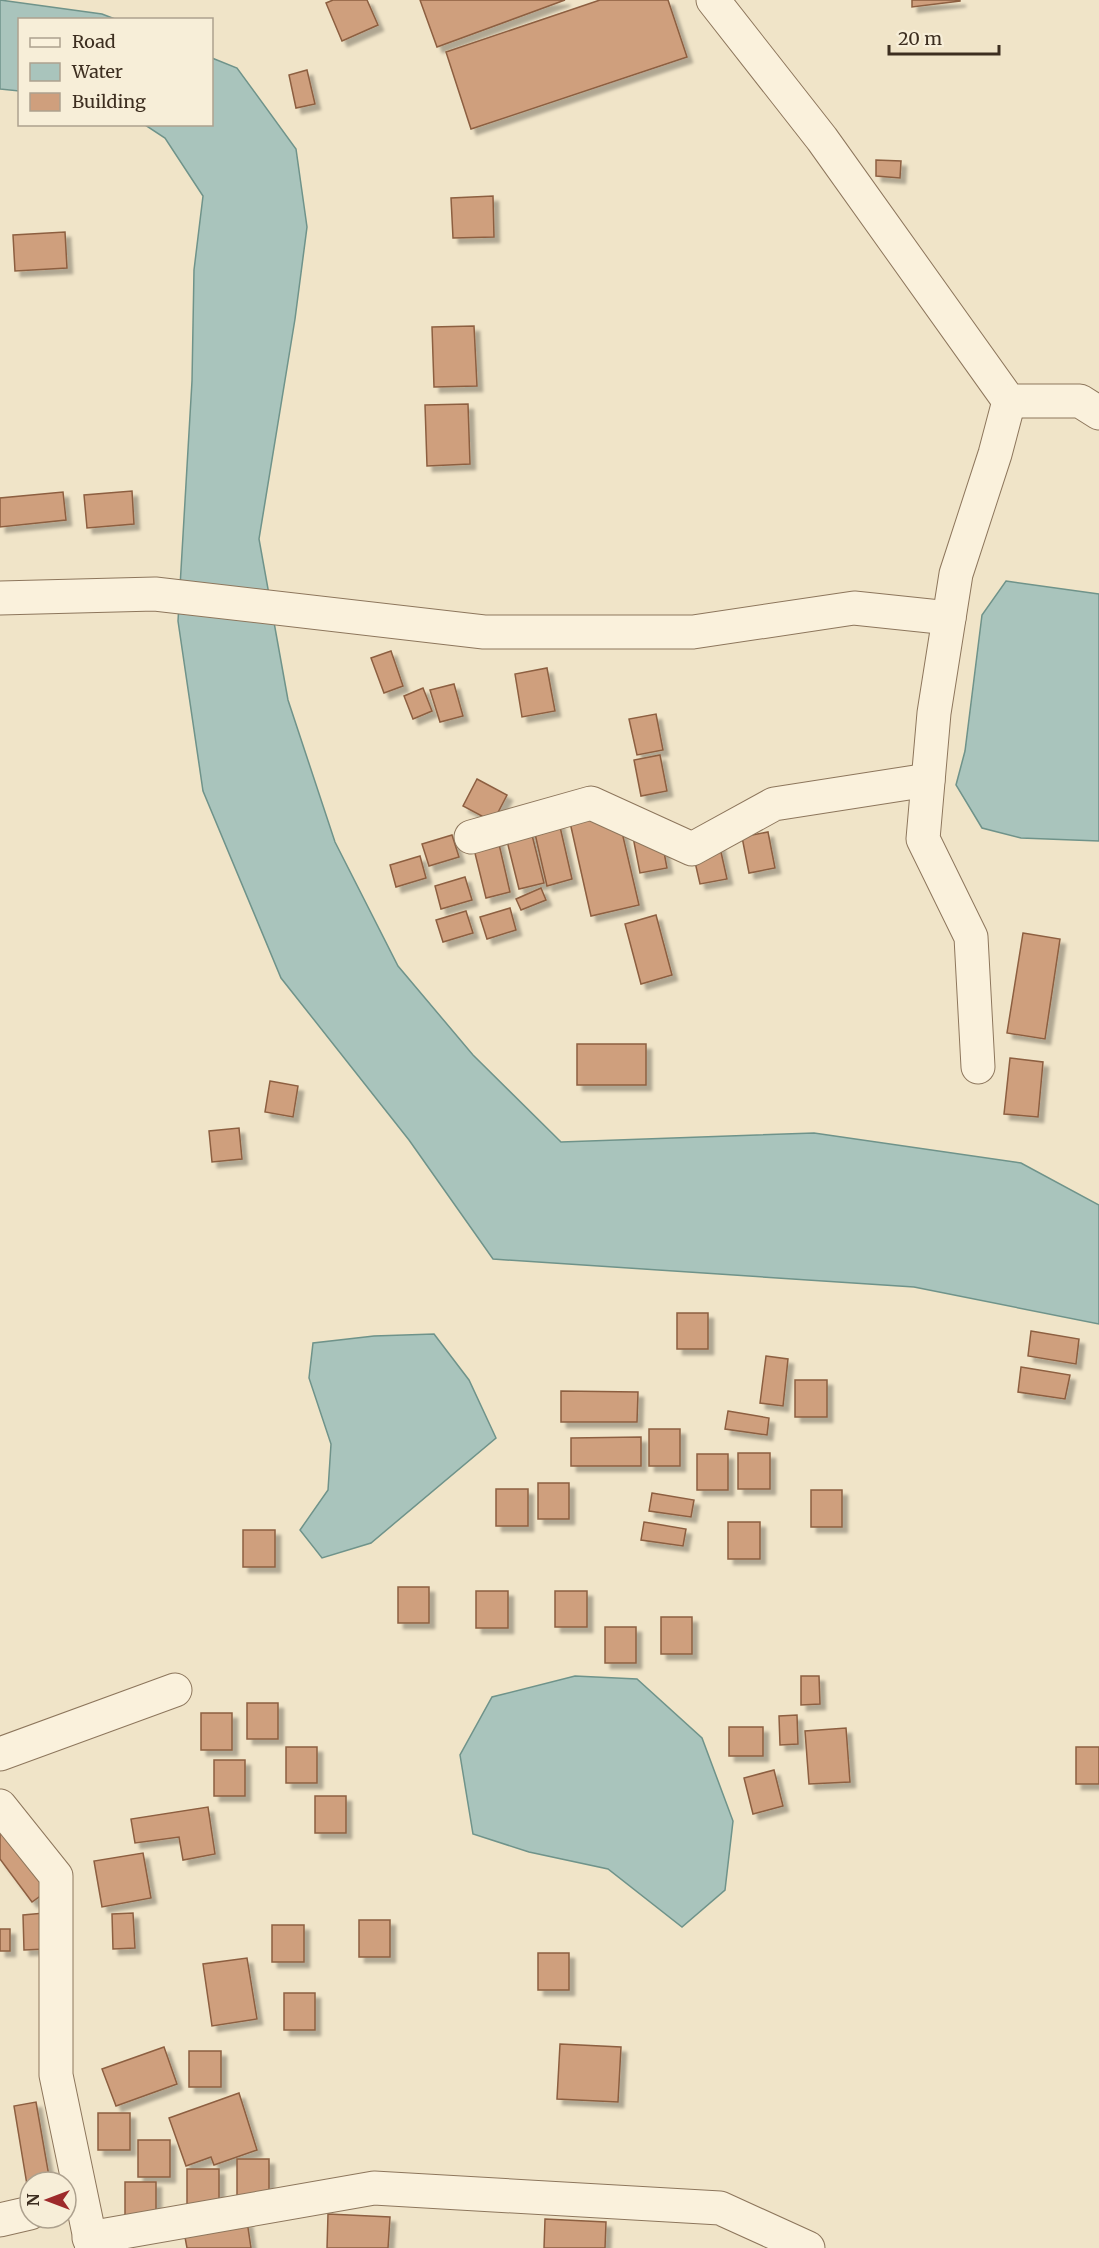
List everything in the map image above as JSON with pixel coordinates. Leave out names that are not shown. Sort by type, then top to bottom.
[{"type":"street","points":[[713,0],[822,139],[1009,401]]},
{"type":"street","points":[[1009,401],[1080,401],[1099,413]]},
{"type":"street","points":[[978,1067],[971,937],[923,839],[934,713],[956,574],[995,454],[1009,401]]},
{"type":"street","points":[[0,598],[155,594],[484,632],[693,632],[855,608],[949,618]]},
{"type":"street","points":[[471,837],[591,803],[692,849],[774,804],[928,780]]},
{"type":"street","points":[[0,1754],[175,1690]]},
{"type":"street","points":[[0,1806],[56,1876],[56,2075],[70,2170]]},
{"type":"street","points":[[78,2212],[90,2243],[374,2188],[720,2208],[808,2248]]},
{"type":"street","points":[[0,2220],[18,2216]]},
{"type":"water","points":[[0,0],[102,14],[112,18],[18,18],[18,91],[0,89]]},
{"type":"water","points":[[213,58],[237,68],[296,149],[307,227],[295,319],[259,539],[288,700],[335,842],[398,966],[473,1055],[561,1142],[814,1133],[1021,1163],[1099,1205],[1099,1324],[914,1287],[493,1259],[409,1140],[281,978],[203,791],[178,621],[192,381],[194,270],[203,196],[165,138],[147,126],[213,126]]},
{"type":"water","points":[[1006,581],[1099,594],[1099,841],[1021,838],[982,828],[956,785],[965,751],[982,615]]},
{"type":"water","points":[[434,1334],[469,1380],[496,1438],[371,1543],[322,1558],[300,1530],[328,1490],[331,1444],[309,1378],[313,1343],[374,1336]]},
{"type":"water","points":[[575,1676],[637,1679],[702,1738],[733,1821],[725,1890],[682,1927],[608,1869],[529,1852],[473,1834],[460,1755],[492,1697]]},
{"type":"building","points":[[333,0],[367,0],[378,25],[342,41],[326,3]]},
{"type":"building","points":[[420,0],[565,0],[437,47]]},
{"type":"building","points":[[600,0],[668,0],[687,57],[471,129],[446,52]]},
{"type":"building","points":[[912,0],[960,0],[960,1],[912,7]]},
{"type":"building","points":[[307,70],[315,104],[296,108],[289,75]]},
{"type":"building","points":[[876,160],[901,161],[900,178],[876,176]]},
{"type":"building","points":[[493,196],[494,237],[453,238],[451,198]]},
{"type":"building","points":[[65,232],[67,268],[15,271],[13,235]]},
{"type":"building","points":[[474,326],[477,386],[434,387],[432,327]]},
{"type":"building","points":[[468,404],[470,464],[427,466],[425,405]]},
{"type":"building","points":[[132,491],[134,524],[87,528],[84,495]]},
{"type":"building","points":[[63,492],[66,520],[0,527],[0,498]]},
{"type":"building","points":[[391,651],[403,686],[384,693],[371,658]]},
{"type":"building","points":[[547,668],[555,711],[522,717],[515,674]]},
{"type":"building","points":[[454,684],[463,716],[440,722],[430,690]]},
{"type":"building","points":[[423,688],[432,711],[413,719],[404,696]]},
{"type":"building","points":[[656,714],[663,750],[637,755],[629,719]]},
{"type":"building","points":[[660,755],[667,791],[641,796],[634,760]]},
{"type":"building","points":[[477,779],[507,795],[493,822],[463,806]]},
{"type":"building","points":[[614,798],[639,905],[591,916],[567,809]]},
{"type":"building","points":[[558,818],[572,879],[547,886],[533,825]]},
{"type":"building","points":[[529,823],[544,883],[519,889],[504,829]]},
{"type":"building","points":[[496,831],[510,892],[486,898],[471,837]]},
{"type":"building","points":[[660,831],[667,868],[640,873],[633,837]]},
{"type":"building","points":[[768,832],[775,868],[749,873],[742,837]]},
{"type":"building","points":[[452,835],[459,857],[429,866],[422,844]]},
{"type":"building","points":[[719,843],[727,879],[700,884],[692,849]]},
{"type":"building","points":[[420,856],[426,878],[396,887],[390,865]]},
{"type":"building","points":[[465,877],[472,900],[441,909],[435,886]]},
{"type":"building","points":[[541,888],[546,900],[521,910],[516,899]]},
{"type":"building","points":[[510,908],[516,930],[487,939],[480,917]]},
{"type":"building","points":[[466,911],[473,933],[443,942],[436,920]]},
{"type":"building","points":[[656,915],[672,975],[641,984],[625,924]]},
{"type":"building","points":[[1023,933],[1060,939],[1045,1039],[1007,1033]]},
{"type":"building","points":[[577,1044],[646,1044],[646,1085],[577,1085]]},
{"type":"building","points":[[1010,1058],[1043,1062],[1038,1117],[1004,1114]]},
{"type":"building","points":[[270,1081],[298,1086],[293,1117],[265,1112]]},
{"type":"building","points":[[239,1128],[242,1159],[212,1162],[209,1131]]},
{"type":"building","points":[[677,1313],[708,1313],[708,1349],[677,1349]]},
{"type":"building","points":[[1031,1331],[1079,1339],[1076,1364],[1028,1356]]},
{"type":"building","points":[[766,1356],[788,1359],[783,1406],[760,1403]]},
{"type":"building","points":[[1021,1367],[1070,1375],[1065,1399],[1018,1392]]},
{"type":"building","points":[[795,1380],[827,1380],[827,1417],[795,1417]]},
{"type":"building","points":[[561,1391],[638,1392],[637,1422],[561,1422]]},
{"type":"building","points":[[728,1411],[769,1418],[767,1435],[725,1429]]},
{"type":"building","points":[[649,1429],[680,1429],[680,1466],[649,1466]]},
{"type":"building","points":[[641,1437],[641,1466],[571,1466],[571,1438]]},
{"type":"building","points":[[738,1453],[770,1453],[770,1489],[738,1489]]},
{"type":"building","points":[[697,1454],[728,1454],[728,1490],[697,1490]]},
{"type":"building","points":[[538,1483],[569,1483],[569,1519],[538,1519]]},
{"type":"building","points":[[496,1489],[528,1489],[528,1526],[496,1526]]},
{"type":"building","points":[[811,1490],[842,1490],[842,1527],[811,1527]]},
{"type":"building","points":[[652,1493],[694,1500],[691,1517],[649,1511]]},
{"type":"building","points":[[644,1522],[686,1529],[683,1546],[641,1540]]},
{"type":"building","points":[[728,1522],[760,1522],[760,1559],[728,1559]]},
{"type":"building","points":[[243,1530],[275,1530],[275,1567],[243,1567]]},
{"type":"building","points":[[398,1587],[429,1587],[429,1623],[398,1623]]},
{"type":"building","points":[[476,1591],[508,1591],[508,1628],[476,1628]]},
{"type":"building","points":[[555,1591],[587,1591],[587,1627],[555,1627]]},
{"type":"building","points":[[661,1617],[692,1617],[692,1654],[661,1654]]},
{"type":"building","points":[[605,1627],[636,1627],[636,1663],[605,1663]]},
{"type":"building","points":[[801,1676],[819,1676],[820,1704],[801,1705]]},
{"type":"building","points":[[247,1703],[278,1703],[278,1739],[247,1739]]},
{"type":"building","points":[[201,1713],[232,1713],[232,1750],[201,1750]]},
{"type":"building","points":[[797,1715],[798,1744],[780,1745],[779,1716]]},
{"type":"building","points":[[729,1727],[763,1727],[763,1756],[729,1756]]},
{"type":"building","points":[[846,1728],[850,1782],[809,1784],[805,1731]]},
{"type":"building","points":[[286,1747],[317,1747],[317,1783],[286,1783]]},
{"type":"building","points":[[1076,1747],[1099,1747],[1099,1784],[1076,1784]]},
{"type":"building","points":[[214,1760],[245,1760],[245,1796],[214,1796]]},
{"type":"building","points":[[774,1770],[783,1806],[753,1814],[744,1778]]},
{"type":"building","points":[[315,1796],[346,1796],[346,1833],[315,1833]]},
{"type":"building","points":[[208,1807],[215,1854],[183,1860],[179,1837],[135,1843],[131,1819]]},
{"type":"building","points":[[0,1821],[50,1889],[32,1902],[0,1859]]},
{"type":"building","points":[[143,1853],[151,1898],[102,1907],[94,1861]]},
{"type":"building","points":[[44,1913],[46,1949],[24,1950],[23,1915]]},
{"type":"building","points":[[133,1913],[135,1948],[113,1949],[112,1914]]},
{"type":"building","points":[[359,1920],[390,1920],[390,1957],[359,1957]]},
{"type":"building","points":[[272,1925],[304,1925],[304,1962],[272,1962]]},
{"type":"building","points":[[0,1929],[10,1929],[10,1951],[0,1951]]},
{"type":"building","points":[[538,1953],[569,1953],[569,1990],[538,1990]]},
{"type":"building","points":[[247,1958],[257,2019],[212,2026],[203,1964]]},
{"type":"building","points":[[284,1993],[315,1993],[315,2030],[284,2030]]},
{"type":"building","points":[[560,2044],[621,2047],[618,2102],[557,2099]]},
{"type":"building","points":[[164,2047],[177,2084],[116,2106],[102,2069]]},
{"type":"building","points":[[189,2051],[221,2051],[221,2087],[189,2087]]},
{"type":"building","points":[[239,2093],[257,2150],[214,2165],[211,2157],[186,2166],[169,2118]]},
{"type":"building","points":[[36,2102],[48,2170],[25,2170],[14,2106]]},
{"type":"building","points":[[98,2113],[130,2113],[130,2150],[98,2150]]},
{"type":"building","points":[[138,2140],[170,2140],[170,2177],[138,2177]]},
{"type":"building","points":[[237,2159],[269,2159],[269,2196],[237,2196]]},
{"type":"building","points":[[187,2169],[219,2169],[219,2206],[187,2206]]},
{"type":"building","points":[[125,2182],[156,2182],[156,2219],[125,2219]]},
{"type":"building","points":[[328,2214],[390,2217],[388,2248],[327,2248]]},
{"type":"building","points":[[545,2219],[606,2222],[605,2248],[544,2248]]},
{"type":"building","points":[[247,2221],[251,2248],[187,2248],[184,2232]]}]
